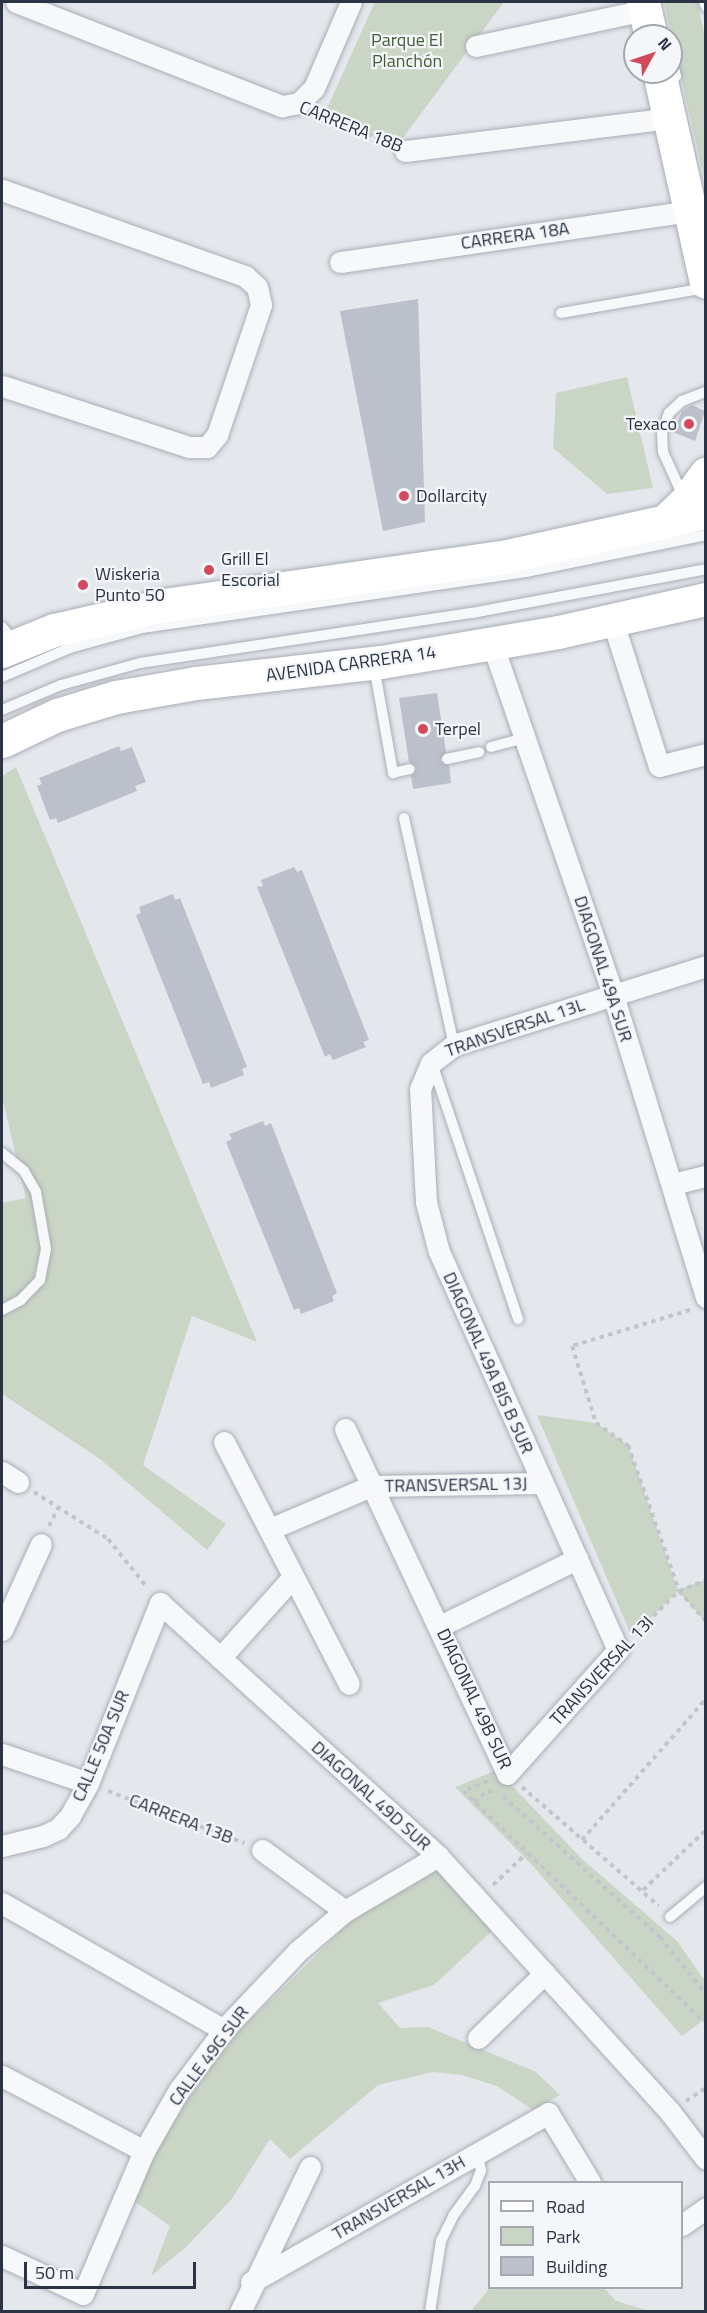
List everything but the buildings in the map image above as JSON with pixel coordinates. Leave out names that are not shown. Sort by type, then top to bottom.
[{"type":"main road","points":[[668,84],[669,118],[705,282]]},
{"type":"main road","points":[[7,641],[164,605],[454,566],[688,519],[705,473]]},
{"type":"main road","points":[[612,618],[705,589]]},
{"type":"main road","name":"AVENIDA CARRERA 14","points":[[2,741],[57,715],[116,697],[373,663],[492,643],[705,599]]},
{"type":"street","name":"CARRERA 18B","points":[[16,2],[282,106],[299,103]]},
{"type":"street","points":[[299,103],[314,88],[351,2]]},
{"type":"street","points":[[476,46],[646,16]]},
{"type":"street","name":"CARRERA 18B","points":[[405,151],[669,118]]},
{"type":"street","points":[[2,190],[245,276],[257,287],[261,305],[217,435],[207,447],[189,447],[2,386]]},
{"type":"street","name":"CARRERA 18A","points":[[340,262],[689,210]]},
{"type":"street","points":[[612,618],[660,766],[705,754]]},
{"type":"street","name":"DIAGONAL 49A SUR","points":[[492,643],[613,995],[673,1184],[700,1303]]},
{"type":"street","name":"TRANSVERSAL 13L","points":[[431,1063],[454,1045],[705,966]]},
{"type":"street","name":"DIAGONAL 49A BIS B SUR","points":[[431,1063],[420,1089],[420,1140],[426,1202],[439,1252],[618,1650]]},
{"type":"street","points":[[673,1184],[705,1176]]},
{"type":"street","name":"DIAGONAL 49B SUR","points":[[345,1429],[440,1626],[507,1774]]},
{"type":"street","points":[[224,1442],[270,1529],[292,1578],[349,1684]]},
{"type":"street","name":"TRANSVERSAL 13J","points":[[270,1529],[371,1486],[542,1483]]},
{"type":"street","points":[[2,1630],[41,1544]]},
{"type":"street","points":[[440,1626],[577,1559]]},
{"type":"street","points":[[220,1658],[292,1578]]},
{"type":"street","name":"DIAGONAL 49D SUR","points":[[160,1603],[438,1856],[670,2112],[705,2159]]},
{"type":"street","name":"CALLE 50A SUR","points":[[2,1846],[58,1829],[88,1784],[160,1603]]},
{"type":"street","name":"TRANSVERSAL 13I","points":[[507,1774],[618,1650]]},
{"type":"street","points":[[2,1754],[88,1784]]},
{"type":"street","points":[[262,1850],[345,1911]]},
{"type":"street","name":"CALLE 49G SUR","points":[[2,2256],[83,2294],[144,2151],[179,2090],[224,2030],[298,1951],[345,1911],[438,1856]]},
{"type":"street","points":[[2,1903],[224,2030]]},
{"type":"street","points":[[478,2038],[545,1973]]},
{"type":"street","points":[[2,2076],[144,2151]]},
{"type":"street","name":"TRANSVERSAL 13H","points":[[251,2282],[548,2113],[589,2181]]},
{"type":"street","points":[[240,2312],[251,2282],[310,2167]]},
{"type":"street","points":[[683,2224],[705,2208]]},
{"type":"lane","points":[[704,2],[705,7]]},
{"type":"lane","points":[[561,313],[705,288]]},
{"type":"lane","points":[[2,677],[70,648],[142,628],[426,588],[688,519],[663,453],[662,433],[669,412],[682,401],[705,392]]},
{"type":"lane","points":[[2,710],[61,685],[140,663],[472,613],[705,569]]},
{"type":"lane","points":[[373,663],[393,773],[410,769]]},
{"type":"lane","points":[[491,747],[525,738]]},
{"type":"lane","points":[[447,759],[478,752]]},
{"type":"lane","points":[[404,818],[454,1045]]},
{"type":"lane","points":[[431,1063],[518,1319]]},
{"type":"lane","points":[[2,1153],[24,1171],[36,1192],[46,1250],[40,1280],[21,1300],[2,1310]]},
{"type":"lane","points":[[670,1917],[705,1887]]},
{"type":"lane","points":[[430,2312],[441,2241],[453,2216],[475,2186],[481,2170],[477,2153]]},
{"type":"path","name":"CARRERA 18B","points":[[299,103],[405,151]]},
{"type":"path","points":[[700,1303],[572,1346],[596,1423],[628,1444],[679,1590],[705,1621]]},
{"type":"path","points":[[10,1477],[108,1539],[160,1603]]},
{"type":"path","name":"TRANSVERSAL 13I","points":[[618,1650],[679,1590],[705,1580]]},
{"type":"path","points":[[582,1840],[705,1699]]},
{"type":"path","name":"DIAGONAL 49B SUR","points":[[507,1774],[643,1890],[670,1917]]},
{"type":"path","name":"CARRERA 13B","points":[[88,1784],[262,1850]]},
{"type":"path","points":[[463,1791],[703,2021],[705,2019]]},
{"type":"path","points":[[474,1802],[488,1791],[496,1791],[511,1801],[660,1937],[705,1994]]},
{"type":"path","points":[[643,1890],[705,1830]]},
{"type":"path","points":[[478,1899],[527,1853]]},
{"type":"green space","name":"Parque El Planchón","points":[[375,2],[504,2],[396,147],[324,115]]},
{"type":"green space","points":[[664,2],[697,2],[706,42],[705,182],[683,84],[683,24],[669,24]]},
{"type":"green space","points":[[627,377],[653,488],[607,494],[553,448],[556,393]]},
{"type":"green space","points":[[16,767],[257,1342],[192,1316],[143,1465],[226,1524],[207,1550],[100,1459],[2,1394],[2,1203],[26,1198],[2,1097],[2,776]]},
{"type":"green space","points":[[537,1415],[596,1423],[628,1445],[678,1590],[705,1580],[705,1621],[678,1591],[632,1637]]},
{"type":"green space","points":[[497,1770],[582,1859],[677,1941],[705,1981],[705,2019],[682,2036],[532,1865],[455,1787]]},
{"type":"green space","points":[[441,1868],[494,1929],[434,1985],[378,2003],[400,2028],[428,2027],[536,2072],[560,2095],[533,2110],[497,2086],[462,2075],[433,2072],[378,2085],[290,2159],[270,2139],[231,2200],[186,2247],[151,2276],[170,2226],[134,2201],[154,2149],[177,2113],[231,2039],[353,1919]]},
{"type":"green space","points":[[489,2289],[605,2289],[616,2301],[649,2311],[471,2311]]},
{"type":"place","name":"Texaco","points":[[689,424]]},
{"type":"place","name":"Dollarcity","points":[[404,496]]},
{"type":"place","name":"Grill El Escorial","points":[[209,570]]},
{"type":"place","name":"Wiskeria Punto 50","points":[[83,585]]},
{"type":"place","name":"Terpel","points":[[423,729]]}]
